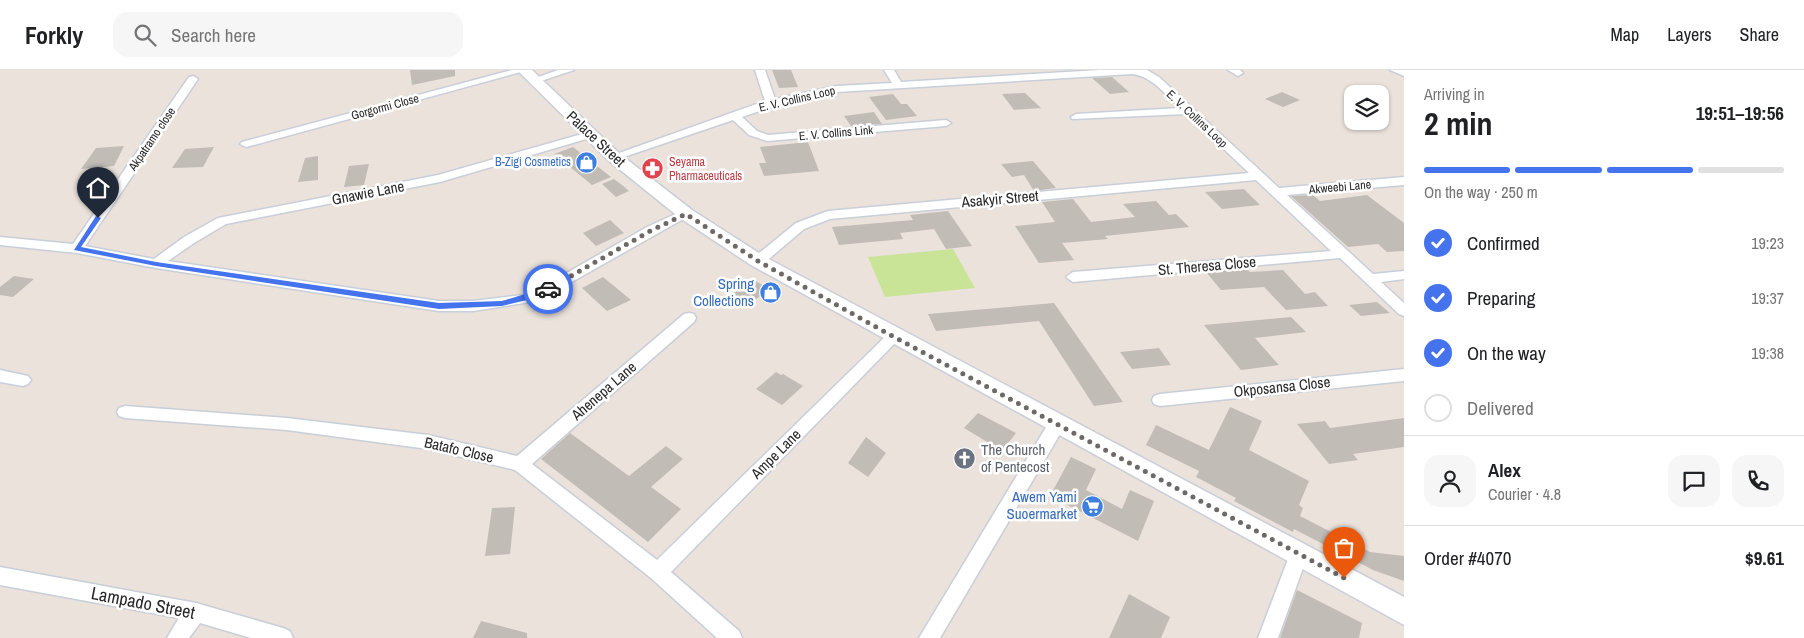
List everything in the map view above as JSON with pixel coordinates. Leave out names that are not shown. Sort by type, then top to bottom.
[{"type":"street","name":"Gorgormi Close","points":[[246,144],[528,73],[569,70]]},
{"type":"street","points":[[760,70],[771,103]]},
{"type":"street","points":[[889,70],[897,83]]},
{"type":"street","points":[[1396,70],[1404,73]]},
{"type":"street","name":"E. V. Collins Loop","points":[[614,157],[771,103],[837,89],[1028,73],[1143,72],[1155,79],[1404,311]]},
{"type":"street","name":"Palace Street","points":[[528,73],[588,135],[614,157],[686,214],[758,261],[894,337],[1404,612]]},
{"type":"street","name":"Akpatramo close","points":[[77,249],[193,79]]},
{"type":"street","points":[[1076,117],[1188,110]]},
{"type":"street","name":"E. V. Collins Link","points":[[734,115],[754,133],[767,138],[946,123]]},
{"type":"street","name":"Gnawie Lane","points":[[156,264],[195,236],[222,222],[440,178],[588,135]]},
{"type":"street","name":"Asakyir Street","points":[[758,261],[800,226],[828,215],[1258,176]]},
{"type":"street","name":"Akweebi Lane","points":[[1276,192],[1404,181]]},
{"type":"street","points":[[0,241],[77,249],[156,264],[439,306],[493,305],[524,299],[549,289],[652,230],[686,214]]},
{"type":"street","name":"St. Theresa Close","points":[[1073,278],[1342,254]]},
{"type":"street","points":[[1369,279],[1404,275]]},
{"type":"street","name":"Ahenepa Lane","points":[[520,464],[689,318]]},
{"type":"street","name":"Ampe Lane","points":[[658,572],[894,337]]},
{"type":"street","name":"Okposansa Close","points":[[1160,400],[1404,375]]},
{"type":"street","points":[[0,376],[23,380]]},
{"type":"street","name":"Batafo Close","points":[[125,412],[287,424],[374,434],[428,442],[520,464],[658,572],[732,638]]},
{"type":"street","points":[[929,638],[1057,424]]},
{"type":"street","points":[[1268,638],[1299,554]]},
{"type":"street","name":"Lampado Street","points":[[0,576],[196,612],[283,638]]},
{"type":"street","points":[[177,638],[196,612]]},
{"type":"green space","points":[[953,249],[975,288],[885,297],[868,257]]},
{"type":"building","points":[[410,70],[455,70],[455,76],[412,85]]},
{"type":"building","points":[[772,70],[791,70],[798,87],[779,88]]},
{"type":"building","points":[[1112,77],[1129,92],[1110,94],[1092,78]]},
{"type":"building","points":[[1282,92],[1300,100],[1283,107],[1265,99]]},
{"type":"building","points":[[1025,93],[1041,108],[1014,110],[1002,94]]},
{"type":"building","points":[[893,94],[901,104],[907,104],[917,116],[886,120],[869,97]]},
{"type":"building","points":[[874,112],[882,124],[851,126],[844,116]]},
{"type":"building","points":[[808,142],[819,171],[764,176],[759,163],[766,163],[760,147]]},
{"type":"building","points":[[124,146],[114,166],[81,169],[96,148]]},
{"type":"building","points":[[214,147],[203,167],[172,168],[185,149]]},
{"type":"building","points":[[573,147],[611,177],[592,185],[554,154]]},
{"type":"building","points":[[318,156],[318,180],[298,182],[305,158]]},
{"type":"building","points":[[1033,161],[1056,188],[1034,191],[1024,175],[1012,177],[1001,164]]},
{"type":"building","points":[[369,164],[364,185],[344,187],[349,166]]},
{"type":"building","points":[[614,179],[629,191],[616,197],[602,184]]},
{"type":"building","points":[[1244,189],[1260,205],[1222,209],[1205,192]]},
{"type":"building","points":[[1313,195],[1320,201],[1367,195],[1404,223],[1404,251],[1387,252],[1378,244],[1348,247],[1291,196]]},
{"type":"building","points":[[1073,199],[1091,222],[1135,217],[1123,204],[1156,201],[1169,215],[1176,214],[1189,227],[1105,236],[1108,239],[1062,243],[1074,260],[1039,263],[1015,226],[1055,222],[1042,202]]},
{"type":"building","points":[[948,211],[972,246],[946,249],[934,229],[900,233],[903,239],[839,245],[832,227],[913,220],[910,215]]},
{"type":"building","points":[[610,220],[624,233],[596,246],[583,233]]},
{"type":"building","points":[[1246,268],[1250,272],[1283,270],[1305,294],[1315,292],[1328,306],[1286,310],[1264,287],[1221,290],[1206,272]]},
{"type":"building","points":[[14,276],[34,279],[13,297],[0,295],[0,287]]},
{"type":"building","points":[[603,277],[631,300],[607,311],[582,288]]},
{"type":"building","points":[[752,279],[769,289],[750,304],[733,294]]},
{"type":"building","points":[[1377,302],[1390,313],[1361,316],[1349,305]]},
{"type":"building","points":[[1054,303],[1123,402],[1094,406],[1039,321],[936,331],[928,314]]},
{"type":"building","points":[[1291,317],[1306,332],[1255,338],[1279,365],[1241,370],[1204,325]]},
{"type":"building","points":[[1159,348],[1171,365],[1132,369],[1120,352]]},
{"type":"building","points":[[776,372],[803,386],[782,405],[756,389]]},
{"type":"building","points":[[1230,407],[1262,421],[1249,450],[1309,481],[1299,505],[1303,508],[1300,516],[1370,552],[1404,556],[1404,581],[1373,570],[1294,529],[1293,532],[1234,501],[1236,498],[1196,477],[1199,471],[1146,445],[1156,425],[1209,450]]},
{"type":"building","points":[[978,413],[1016,433],[1002,451],[964,428]]},
{"type":"building","points":[[1404,418],[1404,447],[1353,454],[1358,460],[1329,464],[1297,424],[1325,421],[1330,428]]},
{"type":"building","points":[[570,433],[629,476],[666,446],[683,459],[651,487],[681,509],[648,542],[541,459]]},
{"type":"building","points":[[866,437],[886,453],[868,477],[848,463]]},
{"type":"building","points":[[1071,457],[1096,469],[1086,490],[1122,509],[1130,490],[1154,501],[1138,541],[1050,496]]},
{"type":"building","points":[[515,507],[510,554],[485,556],[492,508]]},
{"type":"building","points":[[1297,590],[1362,623],[1359,638],[1280,638]]},
{"type":"building","points":[[1129,594],[1170,617],[1161,638],[1109,638]]},
{"type":"building","points":[[481,621],[527,633],[527,638],[473,638]]},
{"type":"way so far","points":[[548,289],[652,230],[686,214],[758,261],[894,337],[1344,578]]},
{"type":"place","name":"B-Zigi Cosmetics","points":[[587,162]]},
{"type":"place","name":"Seyama Pharmaceuticals","points":[[653,169]]},
{"type":"place","name":"Spring Collections","points":[[770,293]]},
{"type":"place","name":"The Church of Pentecost","points":[[965,459]]},
{"type":"place","name":"Awem Yami Suoermarket","points":[[1093,506]]},
{"type":"route","points":[[98,218],[77,249],[156,264],[439,306],[502,304],[524,299],[548,289]]}]
